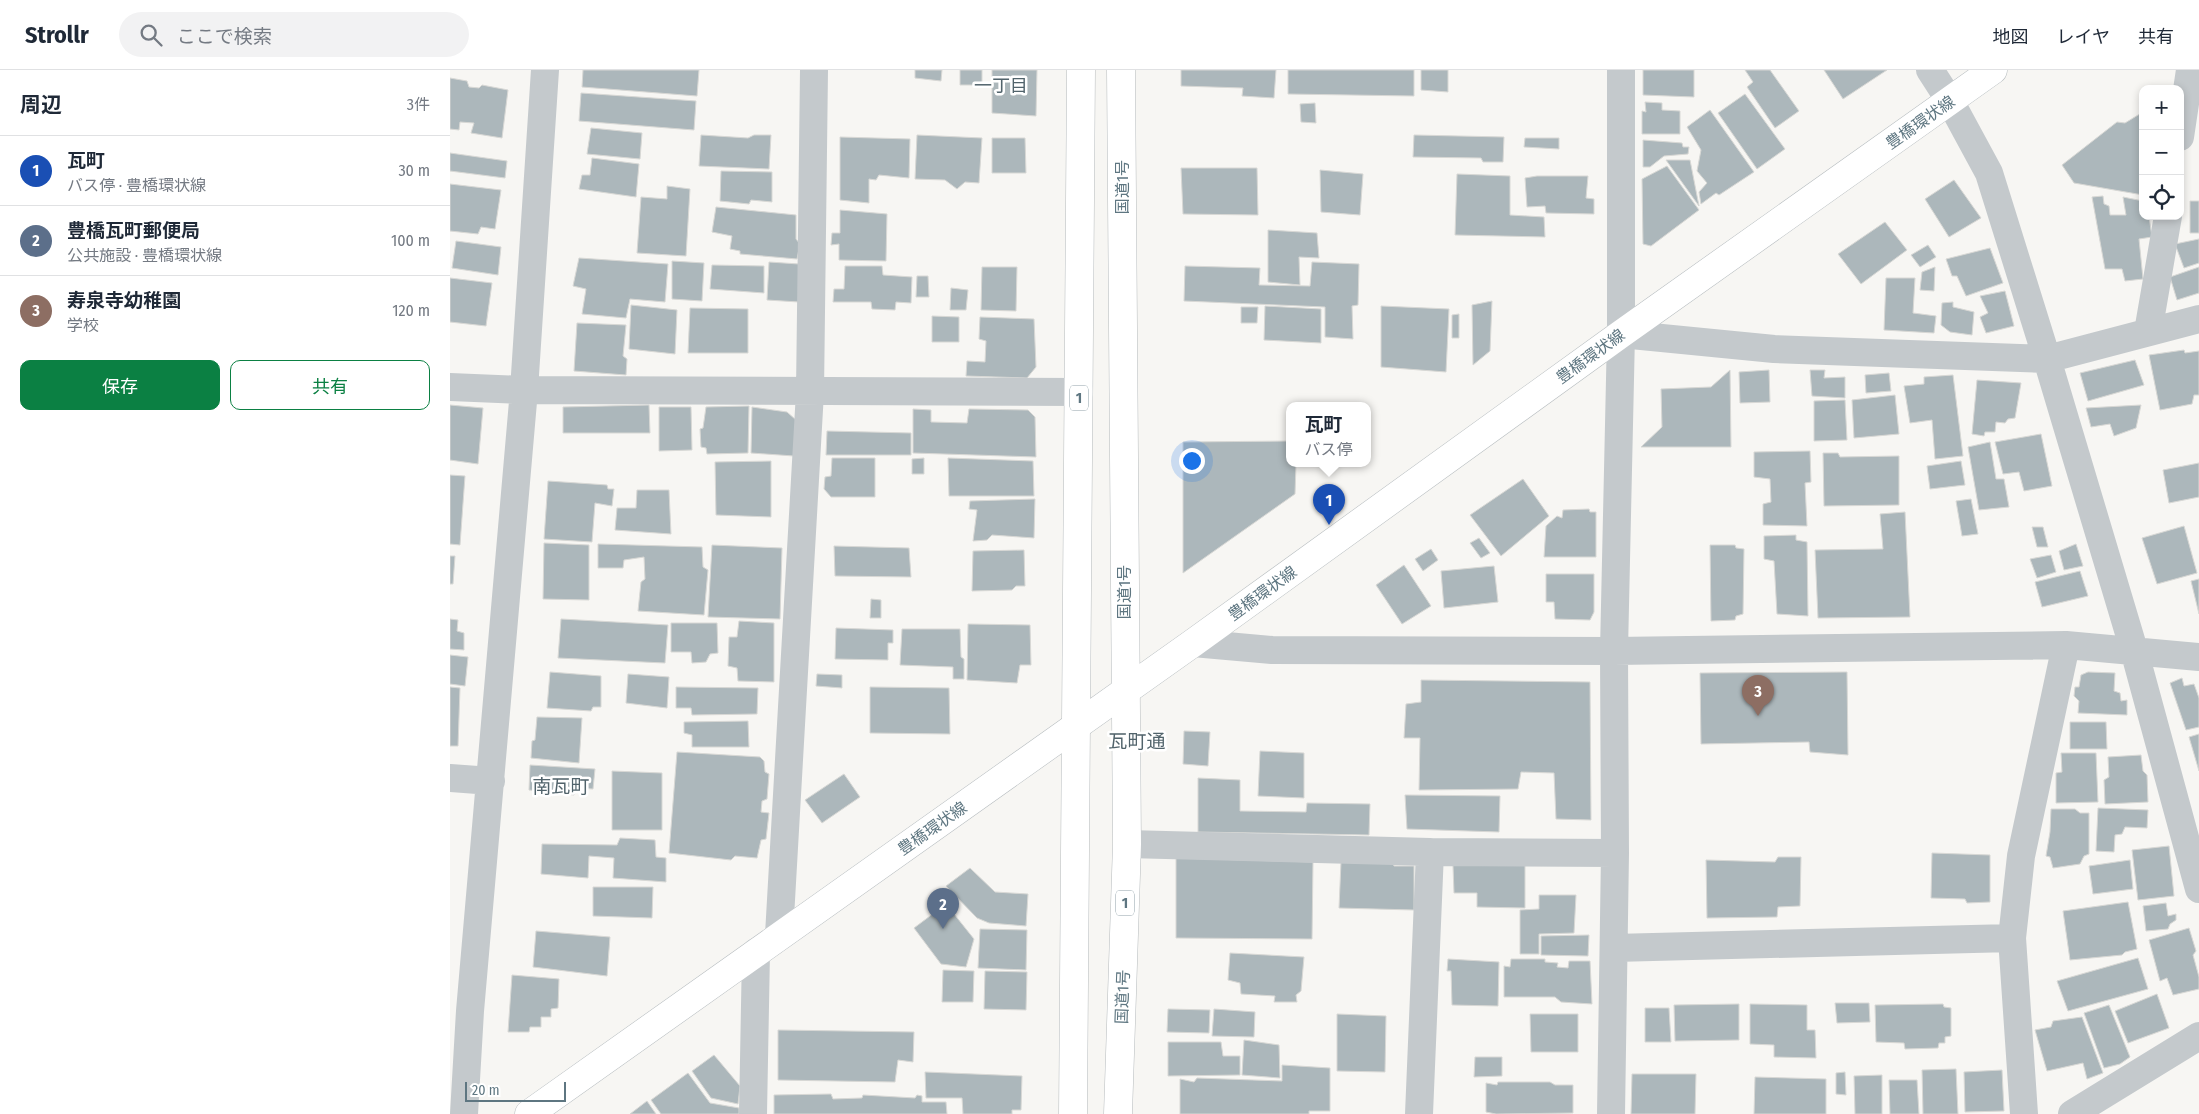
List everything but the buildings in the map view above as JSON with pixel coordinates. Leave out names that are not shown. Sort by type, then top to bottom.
[{"type":"main road","name":"1","points":[[1073,1114],[1081,70]]},
{"type":"main road","name":"国道1号","points":[[1118,1114],[1127,844],[1121,70]]},
{"type":"main road","name":"豊橋環状線","points":[[529,1114],[779,935],[1125,692],[1621,334],[1993,70]]},
{"type":"street","points":[[464,1114],[460,1010],[491,782],[524,390],[545,70]]},
{"type":"street","points":[[779,935],[810,392],[814,70]]},
{"type":"street","points":[[1611,1114],[1615,853],[1614,651],[1621,334],[1621,70]]},
{"type":"street","points":[[1930,70],[1950,101],[1989,173],[2134,650],[2199,888]]},
{"type":"street","points":[[2181,130],[2190,70]]},
{"type":"street","points":[[2148,332],[2167,220]]},
{"type":"street","points":[[1621,334],[1774,349],[2047,359],[2199,319]]},
{"type":"street","points":[[450,387],[524,390],[1079,392]]},
{"type":"street","points":[[1193,643],[1272,650],[1614,651],[2066,645],[2199,657]]},
{"type":"street","points":[[2024,1114],[2012,938],[2021,856],[2066,645]]},
{"type":"street","points":[[450,778],[491,782]]},
{"type":"street","points":[[1127,844],[1430,852],[1615,853]]},
{"type":"street","points":[[1419,1114],[1430,852]]},
{"type":"street","points":[[1614,948],[2012,938]]},
{"type":"street","points":[[753,1114],[756,952]]},
{"type":"street","points":[[2084,1110],[2199,1036]]},
{"type":"place","name":"瓦町","points":[[1329,525]]},
{"type":"place","name":"寿泉寺幼稚園","points":[[1758,716]]},
{"type":"place","name":"豊橋瓦町郵便局","points":[[943,929]]},
{"type":"district","name":"一丁目","points":[[1001,86]]},
{"type":"district","name":"瓦町通","points":[[1137,741]]},
{"type":"district","name":"南瓦町","points":[[561,786]]}]
